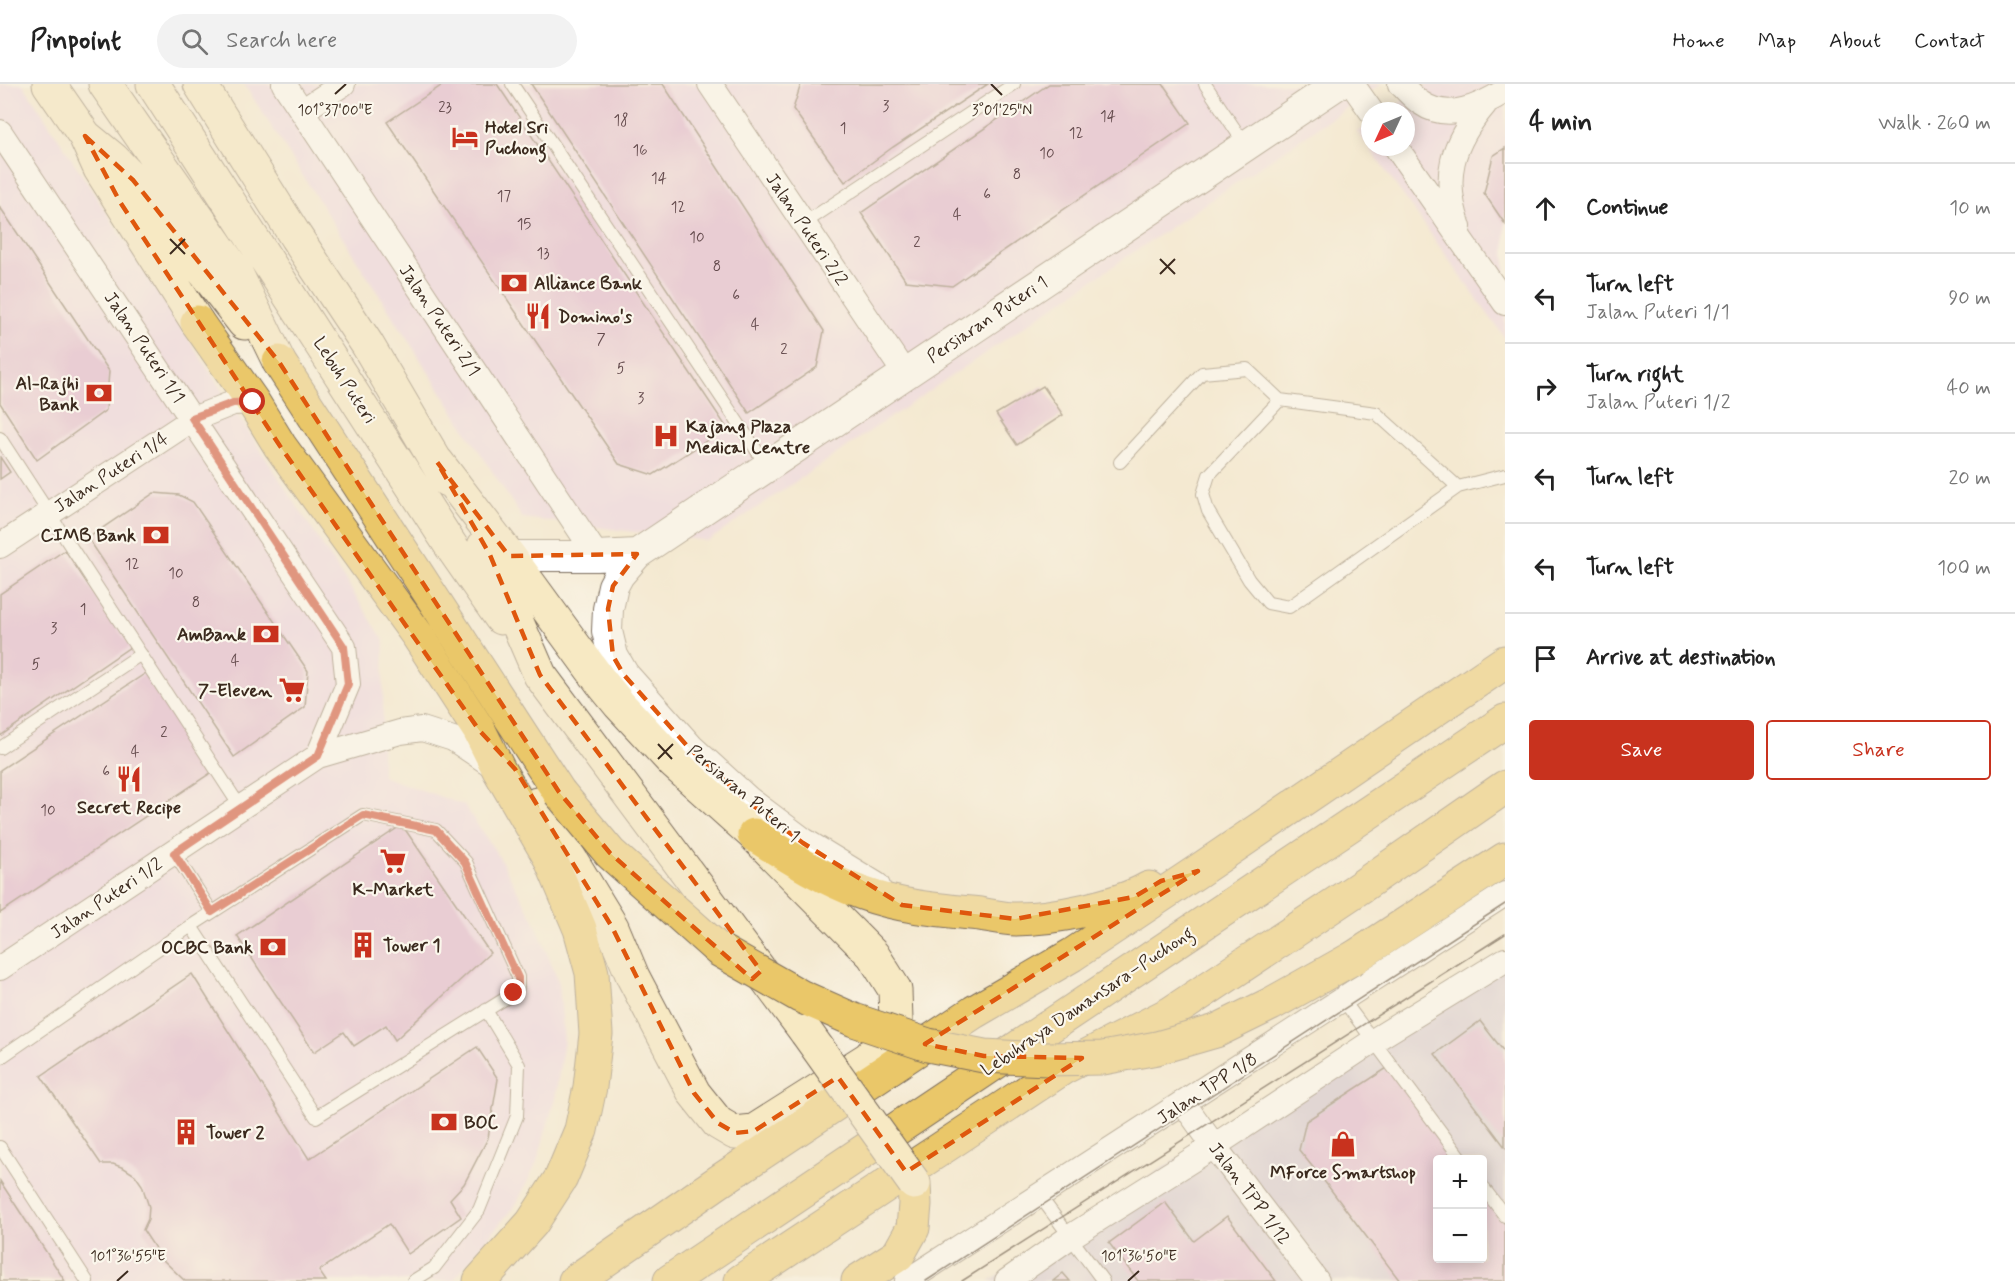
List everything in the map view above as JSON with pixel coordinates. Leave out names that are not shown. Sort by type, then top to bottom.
[{"type":"highway","points":[[197,322],[253,402],[280,446],[417,636],[478,730],[550,858],[580,929],[592,973],[596,1034],[590,1087],[581,1130],[561,1178],[532,1223],[480,1281]]},
{"type":"highway","points":[[279,362],[559,792],[610,854],[719,950],[800,996],[854,1020],[928,1045],[984,1056],[1047,1059],[1103,1058],[1157,1048],[1216,1031],[1317,979],[1355,957],[1505,859]]},
{"type":"highway","points":[[575,1281],[718,1182],[974,1012],[1072,955],[1505,662]]},
{"type":"highway","name":"Lebuhraya Damansara–Puchong","points":[[670,1281],[1505,721]]},
{"type":"highway","points":[[741,1281],[1063,1068],[1172,1013],[1505,787]]},
{"type":"highway","points":[[754,835],[818,875],[863,894],[902,905],[1015,919],[1059,914],[1134,897],[1161,881],[1198,871]]},
{"type":"highway","points":[[858,1281],[898,1255],[913,1228],[914,1183]]},
{"type":"main road","points":[[49,84],[85,136],[100,169],[197,322]]},
{"type":"main road","name":"Lebuh Puteri","points":[[153,84],[451,546],[540,675]]},
{"type":"main road","points":[[200,84],[296,237],[367,344],[437,462],[490,555],[540,675],[806,1032],[914,1183]]},
{"type":"main road","points":[[110,92],[236,273],[279,362]]},
{"type":"main road","points":[[85,136],[113,159],[133,180],[246,327],[279,362]]},
{"type":"main road","points":[[437,462],[619,704],[674,763],[754,835],[873,955],[895,990],[896,1021],[881,1044],[869,1058],[754,1131],[735,1133],[718,1124],[693,1093],[633,977],[612,927],[515,769],[478,730]]},
{"type":"street","name":"Jalan Puteri 2/1","points":[[284,84],[597,556]]},
{"type":"street","points":[[302,111],[343,84]]},
{"type":"street","name":"Jalan Puteri 2/2","points":[[710,84],[904,374]]},
{"type":"street","name":"Persiaran Puteri 1","points":[[902,905],[803,843],[747,801],[689,748],[624,675],[613,656],[607,631],[608,609],[613,586],[637,554],[1338,84]]},
{"type":"street","points":[[1352,84],[1365,102]]},
{"type":"street","points":[[1400,84],[1422,104],[1436,109],[1458,112],[1495,97]]},
{"type":"street","points":[[1465,246],[1454,212],[1450,188],[1450,167],[1468,124],[1495,97]]},
{"type":"street","name":"Jalan Puteri 1/1","points":[[0,132],[344,647],[348,684],[318,756]]},
{"type":"street","points":[[1402,156],[1505,303]]},
{"type":"street","name":"Jalan Puteri 1/4","points":[[0,546],[192,418],[233,403],[253,402]]},
{"type":"street","points":[[509,556],[637,554]]},
{"type":"street","name":"Jalan Puteri 1/2","points":[[0,968],[318,756],[400,732],[422,729],[453,739],[499,770]]},
{"type":"street","name":"Jalan TPP 1/8","points":[[907,1281],[1343,1000],[1502,901]]},
{"type":"street","points":[[1007,1281],[1070,1237],[1214,1146],[1373,1041],[1505,960]]},
{"type":"street","name":"Jalan TPP 1/12","points":[[1184,1104],[1317,1281]]},
{"type":"lane","points":[[512,84],[767,466]]},
{"type":"lane","points":[[803,224],[1014,84]]},
{"type":"lane","points":[[1204,84],[1246,146]]},
{"type":"lane","points":[[1120,462],[1202,373],[1247,369],[1280,400],[1376,413],[1458,487]]},
{"type":"lane","points":[[1280,400],[1209,475],[1203,494],[1208,511],[1249,580],[1268,603],[1289,607],[1458,487],[1505,475]]},
{"type":"lane","points":[[0,438],[241,807]]},
{"type":"lane","points":[[0,748],[141,654]]},
{"type":"lane","points":[[0,1058],[191,926],[363,815],[436,830],[465,862],[518,978],[518,987],[514,993],[316,1117],[191,926]]},
{"type":"lane","points":[[174,853],[212,912]]},
{"type":"lane","points":[[1343,1000],[1458,1155]]},
{"type":"lane","points":[[414,1281],[434,1268],[478,1210],[517,1116],[519,1065],[486,1010]]},
{"type":"lane","points":[[0,1147],[87,1281]]},
{"type":"lane","points":[[1487,1193],[1505,1216]]},
{"type":"lane","points":[[1039,1195],[1103,1281]]},
{"type":"highlighted area","points":[[85,136],[133,180],[279,362],[559,792],[610,853],[752,979],[761,971],[540,675],[490,555],[437,462],[509,556],[637,554],[613,586],[608,609],[613,656],[624,675],[689,748],[747,801],[803,843],[902,905],[1015,919],[1134,897],[1161,881],[1198,871],[925,1044],[984,1056],[1082,1058],[906,1172],[838,1077],[754,1131],[735,1133],[718,1123],[694,1093],[612,927],[515,769],[479,730],[280,446],[120,202]]},
{"type":"shaded area","points":[[0,84],[23,84],[384,640],[382,776],[464,805],[498,855],[534,920],[559,983],[564,1040],[555,1099],[537,1162],[517,1203],[453,1281],[0,1281]]},
{"type":"shaded area","points":[[244,84],[1382,84],[708,541],[522,518]]},
{"type":"shaded area","points":[[1428,84],[1505,84],[1505,338],[1375,156],[1415,156],[1415,102],[1401,102]]},
{"type":"shaded area","points":[[1505,961],[1505,1281],[989,1281],[1218,1132]]},
{"type":"building","points":[[444,84],[497,84],[727,428],[653,475],[619,464],[387,122]]},
{"type":"building","points":[[531,84],[663,84],[824,331],[817,367],[749,413]]},
{"type":"building","points":[[801,84],[988,84],[845,182],[793,109]]},
{"type":"building","points":[[1049,84],[1163,84],[1190,123],[952,286],[906,281],[861,213]]},
{"type":"building","points":[[1505,148],[1505,224],[1484,193],[1493,156]]},
{"type":"building","points":[[0,207],[109,371],[106,410],[37,460],[0,403]]},
{"type":"building","points":[[1043,386],[1063,415],[1017,445],[996,414]]},
{"type":"building","points":[[0,457],[10,472],[0,479]]},
{"type":"building","points":[[154,493],[179,495],[193,502],[308,671],[305,707],[234,757],[88,538]]},
{"type":"building","points":[[65,550],[130,647],[0,736],[0,594]]},
{"type":"building","points":[[146,673],[212,772],[0,913],[0,770]]},
{"type":"building","name":"Tower 1","points":[[402,825],[490,953],[395,1040],[386,1025],[354,1046],[344,1032],[314,1052],[237,936]]},
{"type":"building","name":"Tower 2","points":[[192,974],[309,1159],[477,1047],[498,1079],[488,1138],[464,1184],[450,1199],[461,1217],[408,1254],[389,1224],[319,1271],[326,1281],[185,1281],[162,1259],[143,1230],[148,1219],[149,1207],[142,1185],[135,1175],[113,1164],[101,1164],[41,1076]]},
{"type":"building","points":[[1480,1021],[1505,1053],[1505,1147],[1435,1054]]},
{"type":"building","points":[[1387,1068],[1453,1155],[1433,1155],[1433,1263],[1487,1263],[1487,1201],[1505,1224],[1505,1281],[1400,1281],[1299,1150],[1306,1121]]},
{"type":"building","points":[[0,1181],[65,1281],[0,1281]]},
{"type":"building","points":[[1165,1202],[1194,1241],[1227,1216],[1276,1281],[1138,1281],[1109,1243]]},
{"type":"building","points":[[1063,1273],[1070,1281],[1053,1281]]},
{"type":"tram line","points":[[926,1281],[1505,904]]},
{"type":"tram line","points":[[962,1281],[1505,934]]},
{"type":"place","name":"Hotel Sri Puchong","points":[[465,137]]},
{"type":"place","name":"Alliance Bank","points":[[514,283]]},
{"type":"place","name":"Domino's","points":[[538,316]]},
{"type":"place","name":"Al-Rajhi Bank","points":[[99,393]]},
{"type":"place","name":"Kajang Plaza Medical Centre","points":[[666,436]]},
{"type":"place","name":"CIMB Bank","points":[[156,535]]},
{"type":"place","name":"AmBank","points":[[266,634]]},
{"type":"place","name":"7-Eleven","points":[[292,690]]},
{"type":"place","name":"Secret Recipe","points":[[129,779]]},
{"type":"place","name":"K-Market","points":[[393,861]]},
{"type":"place","name":"Tower 1","points":[[363,945]]},
{"type":"place","name":"OCBC Bank","points":[[273,947]]},
{"type":"place","name":"BOC","points":[[444,1122]]},
{"type":"place","name":"Tower 2","points":[[186,1132]]},
{"type":"place","name":"MForce Smartshop","points":[[1343,1144]]},
{"type":"route","points":[[253,402],[233,403],[192,418],[344,647],[348,684],[318,756],[174,853],[212,912],[363,815],[436,830],[465,862],[518,978],[518,987],[514,993]]}]
